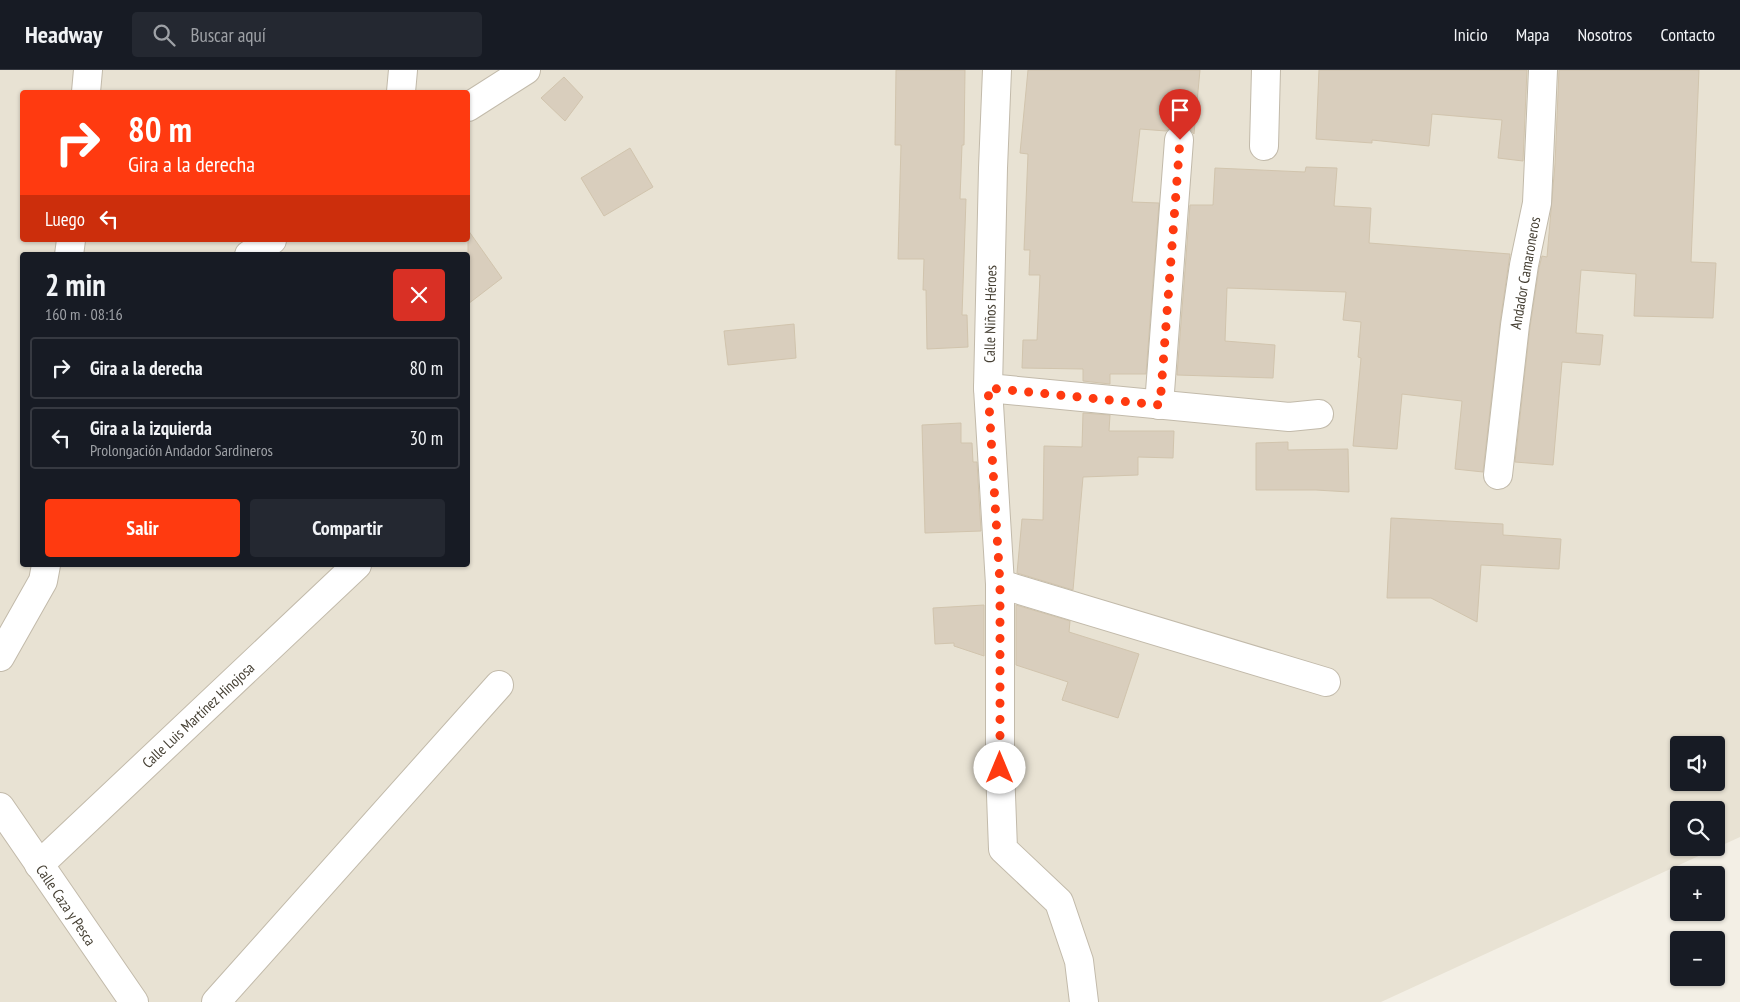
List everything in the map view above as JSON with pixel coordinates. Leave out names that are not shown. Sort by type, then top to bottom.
[{"type":"street","points":[[86,90],[88,70]]},
{"type":"street","points":[[401,90],[403,70]]},
{"type":"street","points":[[470,106],[526,70]]},
{"type":"street","name":"Calle Niños Héroes","points":[[997,70],[988,388],[1000,584],[1000,768],[1003,849],[1059,902],[1079,961],[1084,1002]]},
{"type":"street","points":[[1264,146],[1266,70]]},
{"type":"street","name":"Andador Camaroneros","points":[[1498,475],[1515,325],[1524,265],[1537,203],[1543,70]]},
{"type":"street","points":[[1160,405],[1180,140]]},
{"type":"street","points":[[254,252],[269,242]]},
{"type":"street","points":[[988,388],[1289,417],[1319,414]]},
{"type":"street","points":[[0,657],[43,581],[46,567]]},
{"type":"street","name":"Calle Luis Martínez Hinojosa","points":[[39,865],[354,567]]},
{"type":"street","points":[[1000,584],[1326,682]]},
{"type":"street","points":[[216,1002],[498,685]]},
{"type":"street","name":"Calle Caza y Pesca","points":[[0,807],[134,1002]]},
{"type":"shaded area","points":[[0,70],[1740,70],[1740,837],[1725,844],[1725,801],[1670,801],[1670,856],[1699,856],[1677,866],[1670,866],[1670,869],[1381,1002],[0,1002]]},
{"type":"building","points":[[896,70],[965,70],[964,145],[962,145],[960,199],[966,199],[962,315],[967,315],[968,347],[927,349],[926,290],[923,290],[924,259],[898,259],[901,145],[895,145]]},
{"type":"building","points":[[1028,70],[1200,70],[1194,134],[1188,127],[1181,125],[1173,126],[1166,131],[1140,129],[1132,202],[1159,203],[1146,374],[1110,374],[1110,384],[1083,381],[1083,369],[1022,368],[1023,340],[1037,340],[1040,275],[1029,275],[1030,250],[1024,250],[1028,154],[1020,153]]},
{"type":"building","points":[[1319,70],[1527,70],[1523,161],[1498,158],[1502,120],[1432,114],[1429,146],[1372,140],[1372,143],[1316,139]]},
{"type":"building","points":[[1559,70],[1699,70],[1691,262],[1716,263],[1713,318],[1634,316],[1636,274],[1581,270],[1576,333],[1603,335],[1600,365],[1562,362],[1553,465],[1515,462],[1530,327],[1539,268],[1542,256],[1547,257],[1555,164]]},
{"type":"building","points":[[564,77],[583,97],[565,121],[541,98]]},
{"type":"building","points":[[630,148],[653,187],[604,216],[581,178]]},
{"type":"building","points":[[1306,167],[1337,168],[1334,206],[1371,208],[1369,243],[1510,254],[1483,472],[1455,469],[1462,401],[1402,394],[1397,449],[1353,446],[1361,358],[1358,357],[1361,322],[1343,320],[1346,292],[1227,288],[1225,341],[1275,345],[1273,378],[1177,375],[1190,205],[1213,205],[1215,168],[1305,172]]},
{"type":"building","points":[[470,233],[502,278],[470,302],[470,252],[468,252]]},
{"type":"building","points":[[794,324],[796,358],[728,365],[724,331]]},
{"type":"building","points":[[1083,413],[1110,415],[1109,431],[1174,431],[1173,458],[1138,457],[1138,475],[1083,477],[1073,590],[1017,573],[1022,519],[1043,520],[1044,446],[1082,447]]},
{"type":"building","points":[[961,423],[961,443],[972,443],[973,462],[977,462],[981,531],[925,533],[922,425]]},
{"type":"building","points":[[1288,442],[1288,450],[1348,449],[1349,492],[1256,490],[1256,443]]},
{"type":"building","points":[[1391,518],[1503,524],[1503,535],[1561,539],[1559,569],[1481,565],[1477,622],[1431,598],[1387,598]]},
{"type":"building","points":[[984,605],[984,656],[954,646],[954,643],[935,644],[933,608]]},
{"type":"building","points":[[1016,605],[1070,621],[1069,632],[1139,654],[1118,718],[1062,700],[1068,682],[1016,665]]},
{"type":"route","points":[[1000,768],[1000,584],[988,388],[1160,405],[1180,140]]}]
